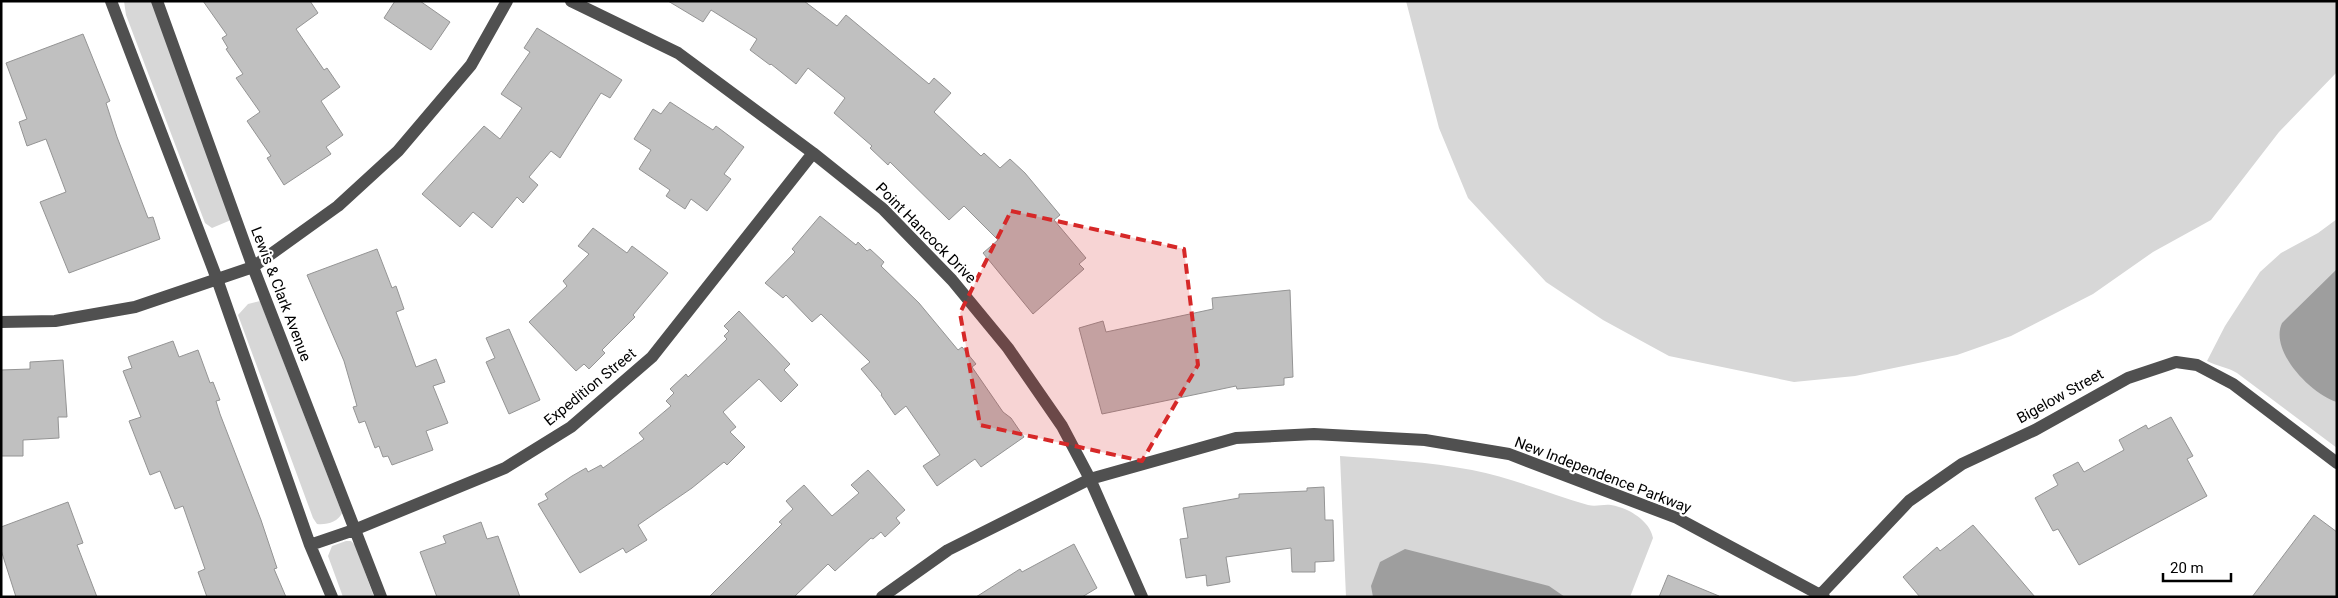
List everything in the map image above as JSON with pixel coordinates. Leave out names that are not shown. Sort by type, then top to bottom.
[{"type":"street","points":[[111,1],[217,279],[310,544],[332,597]]},
{"type":"street","name":"Lewis & Clark Avenue","points":[[157,1],[253,266],[380,597]]},
{"type":"street","points":[[1,322],[55,321],[135,307],[253,266],[338,206],[398,151],[472,65],[506,1]]},
{"type":"street","name":"Point Hancock Drive","points":[[571,1],[678,53],[813,153],[882,209],[958,288],[1008,348],[1062,426],[1090,479],[1142,597]]},
{"type":"street","name":"Expedition Street","points":[[310,544],[354,530],[505,468],[571,427],[652,357],[813,153]]},
{"type":"street","name":"Bigelow Street","points":[[1823,595],[1909,501],[1962,464],[2035,430],[2128,378],[2176,362],[2197,365],[2233,384],[2337,463]]},
{"type":"street","name":"New Independence Parkway","points":[[882,597],[948,550],[1090,479],[1236,438],[1314,434],[1362,435],[1425,440],[1509,454],[1677,518],[1823,595]]},
{"type":"highlighted area","points":[[1011,211],[1184,249],[1198,365],[1142,461],[980,425],[960,313]]},
{"type":"shaded area","points":[[124,1],[154,1],[231,220],[212,228],[205,223],[126,15]]},
{"type":"shaded area","points":[[1406,1],[2337,1],[2337,72],[2279,132],[2211,220],[2153,252],[2093,294],[2011,336],[1957,355],[1855,376],[1794,382],[1669,356],[1603,320],[1546,282],[1468,198],[1439,128]]},
{"type":"shaded area","points":[[2337,219],[2337,448],[2237,373],[2207,361],[2225,326],[2260,272],[2281,253],[2318,233]]},
{"type":"shaded area","points":[[2337,269],[2337,402],[2316,390],[2295,370],[2281,346],[2280,334],[2282,323]]},
{"type":"shaded area","points":[[260,301],[342,513],[338,519],[332,522],[317,524],[313,518],[238,315],[248,304]]},
{"type":"shaded area","points":[[1340,456],[1456,467],[1487,473],[1588,505],[1618,507],[1638,516],[1648,526],[1653,538],[1630,597],[1346,597]]},
{"type":"shaded area","points":[[351,541],[355,545],[374,597],[343,597],[328,556],[332,546]]},
{"type":"shaded area","points":[[1405,549],[1549,586],[1565,597],[1373,597],[1371,586],[1380,562]]},
{"type":"building","points":[[203,1],[310,1],[318,13],[296,29],[324,70],[327,68],[340,87],[321,101],[343,135],[326,147],[331,154],[284,185],[267,158],[271,156],[247,121],[260,112],[236,78],[243,74],[226,49],[228,48],[222,38],[227,35]]},
{"type":"building","points":[[395,1],[420,1],[450,22],[431,50],[384,18]]},
{"type":"building","points":[[668,1],[804,1],[837,26],[846,15],[929,84],[934,78],[951,93],[934,112],[981,156],[984,153],[1000,168],[1010,159],[1025,173],[1060,215],[1054,220],[1086,258],[1079,264],[1084,269],[1033,314],[983,253],[998,240],[964,206],[949,220],[890,162],[888,165],[870,148],[872,146],[834,113],[845,98],[808,68],[796,84],[750,50],[757,39],[711,10],[703,22]]},
{"type":"building","points":[[537,28],[622,80],[610,98],[601,93],[560,158],[551,151],[529,177],[538,185],[523,203],[517,197],[492,228],[473,212],[460,227],[422,194],[484,126],[500,139],[522,108],[501,94],[530,52],[524,48]]},
{"type":"building","points":[[83,34],[110,101],[106,103],[117,137],[148,218],[153,217],[160,239],[69,273],[40,202],[66,192],[46,139],[27,146],[19,122],[27,119],[6,63]]},
{"type":"building","points":[[670,102],[713,130],[716,126],[744,147],[724,174],[731,179],[707,211],[691,199],[685,209],[666,196],[670,190],[639,169],[651,150],[634,139],[653,109],[661,114]]},
{"type":"building","points":[[820,216],[856,245],[858,242],[867,251],[870,249],[884,262],[881,266],[919,303],[958,350],[962,347],[976,364],[972,367],[1003,412],[1011,418],[1024,437],[981,467],[975,459],[937,486],[923,466],[940,455],[906,406],[895,415],[882,394],[861,369],[870,362],[821,314],[812,322],[786,295],[783,298],[765,283],[795,252],[792,249]]},
{"type":"building","points":[[593,228],[627,253],[632,246],[668,273],[633,315],[635,317],[602,350],[605,353],[589,369],[584,364],[576,371],[529,322],[567,286],[563,281],[589,254],[578,246]]},
{"type":"building","points":[[377,249],[392,288],[396,286],[404,309],[396,312],[416,367],[436,359],[445,382],[433,386],[448,423],[426,431],[433,450],[392,465],[388,456],[383,457],[379,446],[375,448],[365,421],[359,423],[353,407],[357,406],[344,361],[307,275]]},
{"type":"building","points":[[1290,290],[1293,377],[1284,378],[1284,385],[1237,389],[1236,386],[1102,414],[1079,328],[1103,321],[1106,332],[1213,309],[1212,298]]},
{"type":"building","points":[[739,311],[790,364],[784,370],[798,385],[781,402],[759,379],[723,412],[736,427],[730,432],[745,447],[727,465],[724,462],[692,488],[638,525],[647,540],[626,553],[623,548],[580,573],[538,504],[548,499],[545,494],[572,476],[586,468],[588,472],[601,465],[603,468],[644,439],[639,433],[671,406],[666,401],[674,393],[670,389],[686,374],[688,377],[727,339],[724,336],[729,331],[724,326]]},
{"type":"building","points":[[509,329],[540,400],[509,414],[486,362],[495,358],[486,338]]},
{"type":"building","points":[[173,341],[179,357],[198,350],[210,383],[213,382],[220,400],[216,401],[220,414],[261,520],[277,568],[274,569],[286,597],[207,597],[198,572],[205,569],[183,506],[175,509],[160,471],[150,475],[129,421],[141,417],[123,371],[132,368],[128,357]]},
{"type":"building","points":[[63,360],[67,417],[58,417],[59,438],[23,440],[23,456],[1,456],[1,370],[30,369],[30,362]]},
{"type":"building","points":[[2171,417],[2193,456],[2187,459],[2207,496],[2079,565],[2058,529],[2053,531],[2035,498],[2058,485],[2053,475],[2078,462],[2084,472],[2124,450],[2119,440],[2146,425],[2148,429]]},
{"type":"building","points":[[868,470],[905,510],[896,518],[900,523],[885,537],[881,532],[873,539],[871,538],[835,571],[828,564],[794,597],[709,597],[782,524],[779,522],[793,509],[786,501],[804,485],[832,516],[859,493],[851,485]]},
{"type":"building","points":[[1324,487],[1325,520],[1333,520],[1334,561],[1315,562],[1315,572],[1292,572],[1291,548],[1226,557],[1230,582],[1207,586],[1206,575],[1186,578],[1180,539],[1188,538],[1183,508],[1239,498],[1239,494],[1307,491],[1307,488]]},
{"type":"building","points":[[68,502],[83,543],[77,545],[97,597],[16,597],[1,550],[1,527]]},
{"type":"building","points":[[2314,515],[2337,532],[2337,597],[2252,597]]},
{"type":"building","points":[[481,522],[487,539],[498,536],[520,597],[437,597],[420,552],[446,543],[443,536]]},
{"type":"building","points":[[1973,525],[2035,597],[1920,597],[1903,577],[1937,547],[1940,551]]},
{"type":"building","points":[[1074,544],[1097,588],[1082,597],[976,597],[1020,569],[1022,572]]},
{"type":"building","points":[[1668,575],[1719,596],[1659,597]]}]
